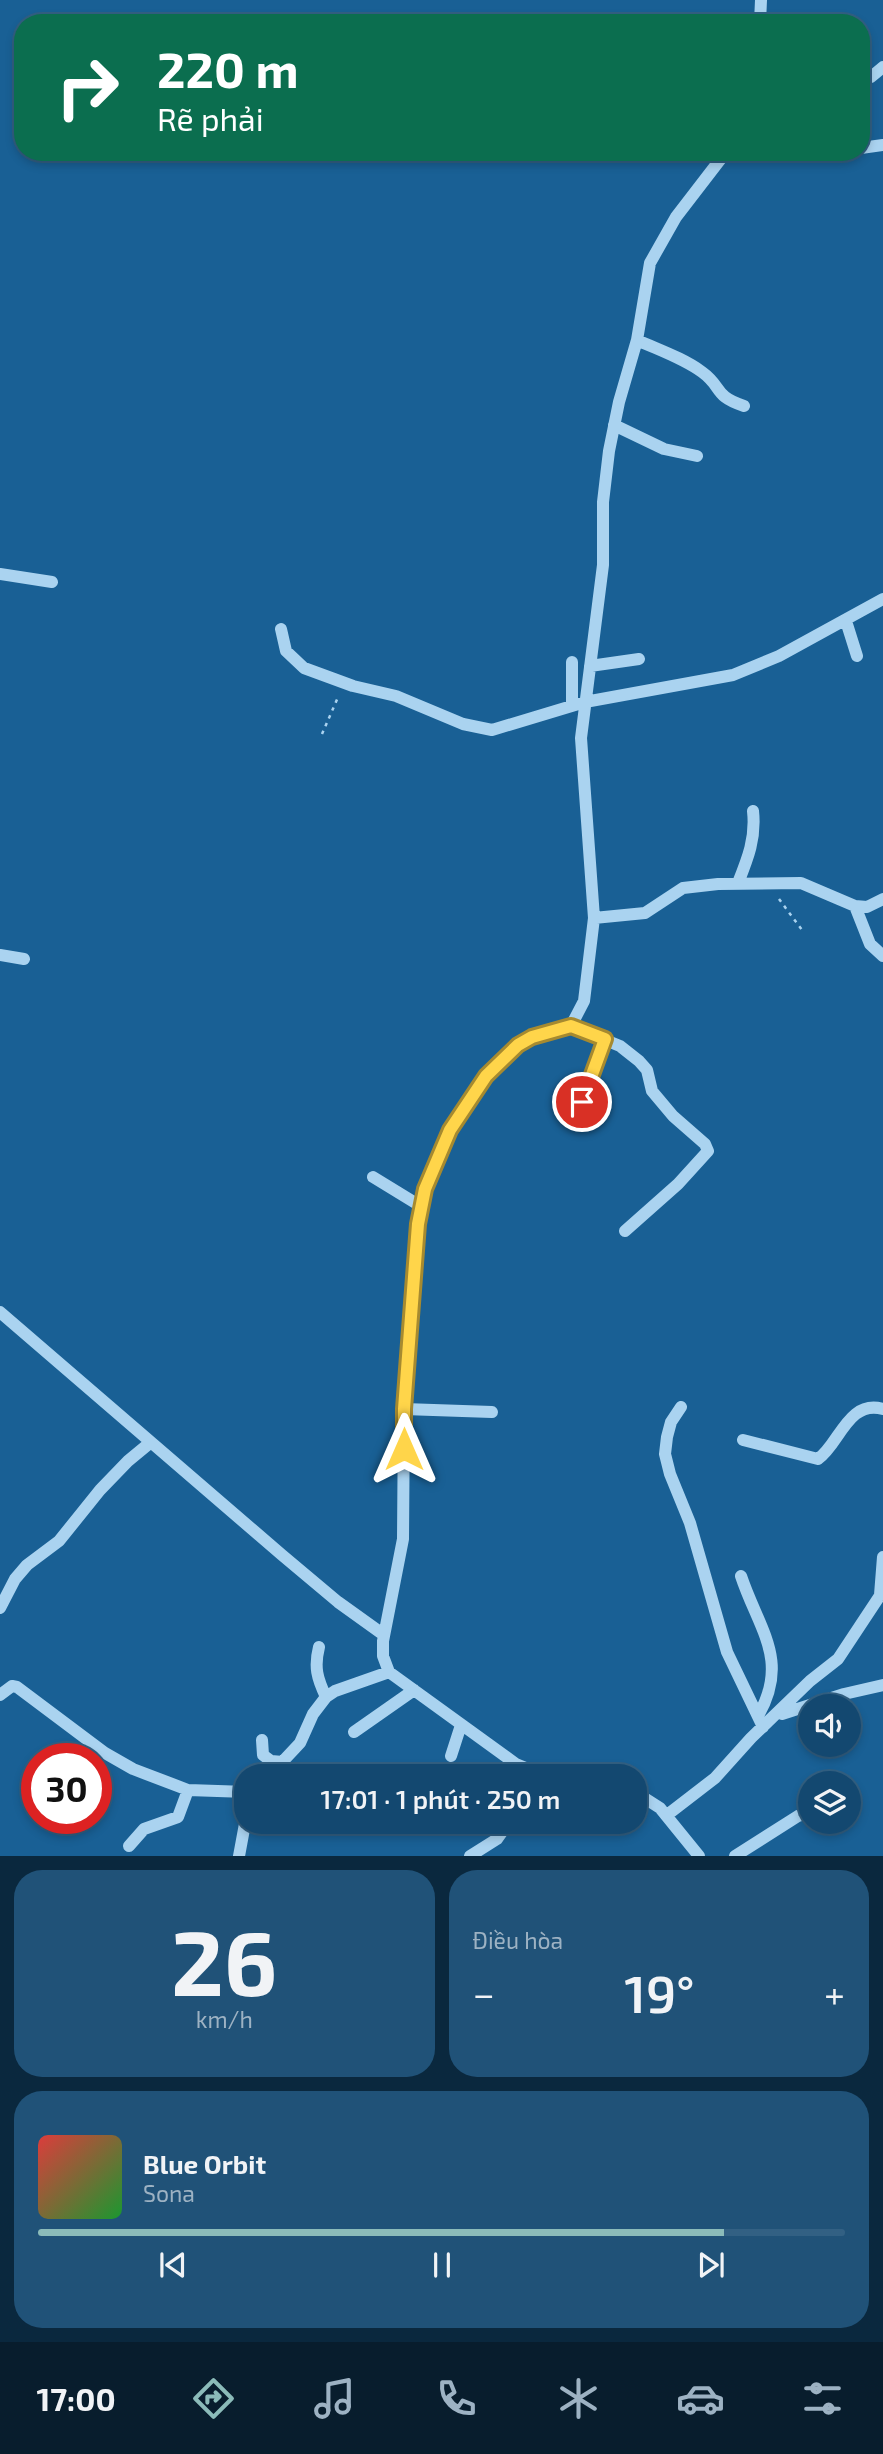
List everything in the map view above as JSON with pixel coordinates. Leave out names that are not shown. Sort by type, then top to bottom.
[{"type":"street","points":[[579,704],[590,666],[603,565],[606,474],[614,425],[637,340],[646,282],[661,240],[719,161]]},
{"type":"street","points":[[637,340],[693,365],[706,374],[723,398],[744,406]]},
{"type":"street","points":[[614,425],[664,449],[698,456]]},
{"type":"street","points":[[0,574],[52,582]]},
{"type":"street","points":[[281,629],[286,651],[304,668],[344,683],[396,696],[483,730],[579,704],[733,675],[779,656],[883,599]]},
{"type":"street","points":[[846,621],[857,656]]},
{"type":"street","points":[[590,666],[639,659]]},
{"type":"street","points":[[571,1026],[584,1000],[594,918],[579,704],[572,662]]},
{"type":"street","points":[[738,883],[752,847],[754,811]]},
{"type":"street","points":[[594,918],[645,913],[683,888],[738,883],[801,883],[855,906],[867,907],[883,899]]},
{"type":"street","points":[[855,906],[870,944],[883,956]]},
{"type":"street","points":[[0,955],[24,959]]},
{"type":"street","points":[[510,1764],[389,1672],[383,1656],[384,1635],[403,1539],[404,1409],[425,1189],[450,1130],[486,1076],[525,1041],[571,1026],[620,1046],[647,1070],[652,1091],[673,1116],[705,1144],[708,1151],[678,1184],[625,1231]]},
{"type":"street","points":[[582,1102],[605,1039]]},
{"type":"street","points":[[373,1177],[422,1207]]},
{"type":"street","points":[[0,1311],[338,1602],[384,1635]]},
{"type":"street","points":[[681,1407],[671,1422],[667,1437],[665,1454],[670,1474],[690,1523],[727,1652],[761,1722]]},
{"type":"street","points":[[743,1440],[818,1460],[856,1415],[875,1407],[883,1409]]},
{"type":"street","points":[[404,1409],[492,1412]]},
{"type":"street","points":[[0,1608],[15,1580],[27,1565],[59,1541],[100,1490],[151,1442]]},
{"type":"street","points":[[778,1715],[810,1681],[838,1659],[881,1593],[883,1557]]},
{"type":"street","points":[[667,1815],[715,1778],[761,1722],[768,1699],[773,1657],[741,1576]]},
{"type":"street","points":[[319,1647],[315,1662],[316,1676],[326,1697]]},
{"type":"street","points":[[262,1740],[263,1755],[283,1762],[300,1743],[313,1714],[326,1697],[335,1691],[389,1672]]},
{"type":"street","points":[[761,1722],[844,1694],[883,1685]]},
{"type":"street","points":[[0,1695],[12,1686],[17,1687],[123,1764],[188,1790],[234,1792]]},
{"type":"street","points":[[354,1732],[414,1690]]},
{"type":"street","points":[[451,1756],[461,1725]]},
{"type":"street","points":[[129,1846],[144,1829],[178,1817],[188,1790]]},
{"type":"street","points":[[647,1798],[667,1815],[699,1856]]},
{"type":"street","points":[[735,1856],[798,1816]]},
{"type":"street","points":[[239,1856],[243,1834]]},
{"type":"street","points":[[470,1856],[501,1834]]},
{"type":"path","points":[[322,734],[344,683]]},
{"type":"path","points":[[767,883],[802,930]]},
{"type":"route","points":[[404,1449],[403,1424],[409,1376],[418,1224],[425,1189],[450,1130],[486,1076],[504,1057],[532,1037],[571,1026],[605,1039],[582,1102]]}]
